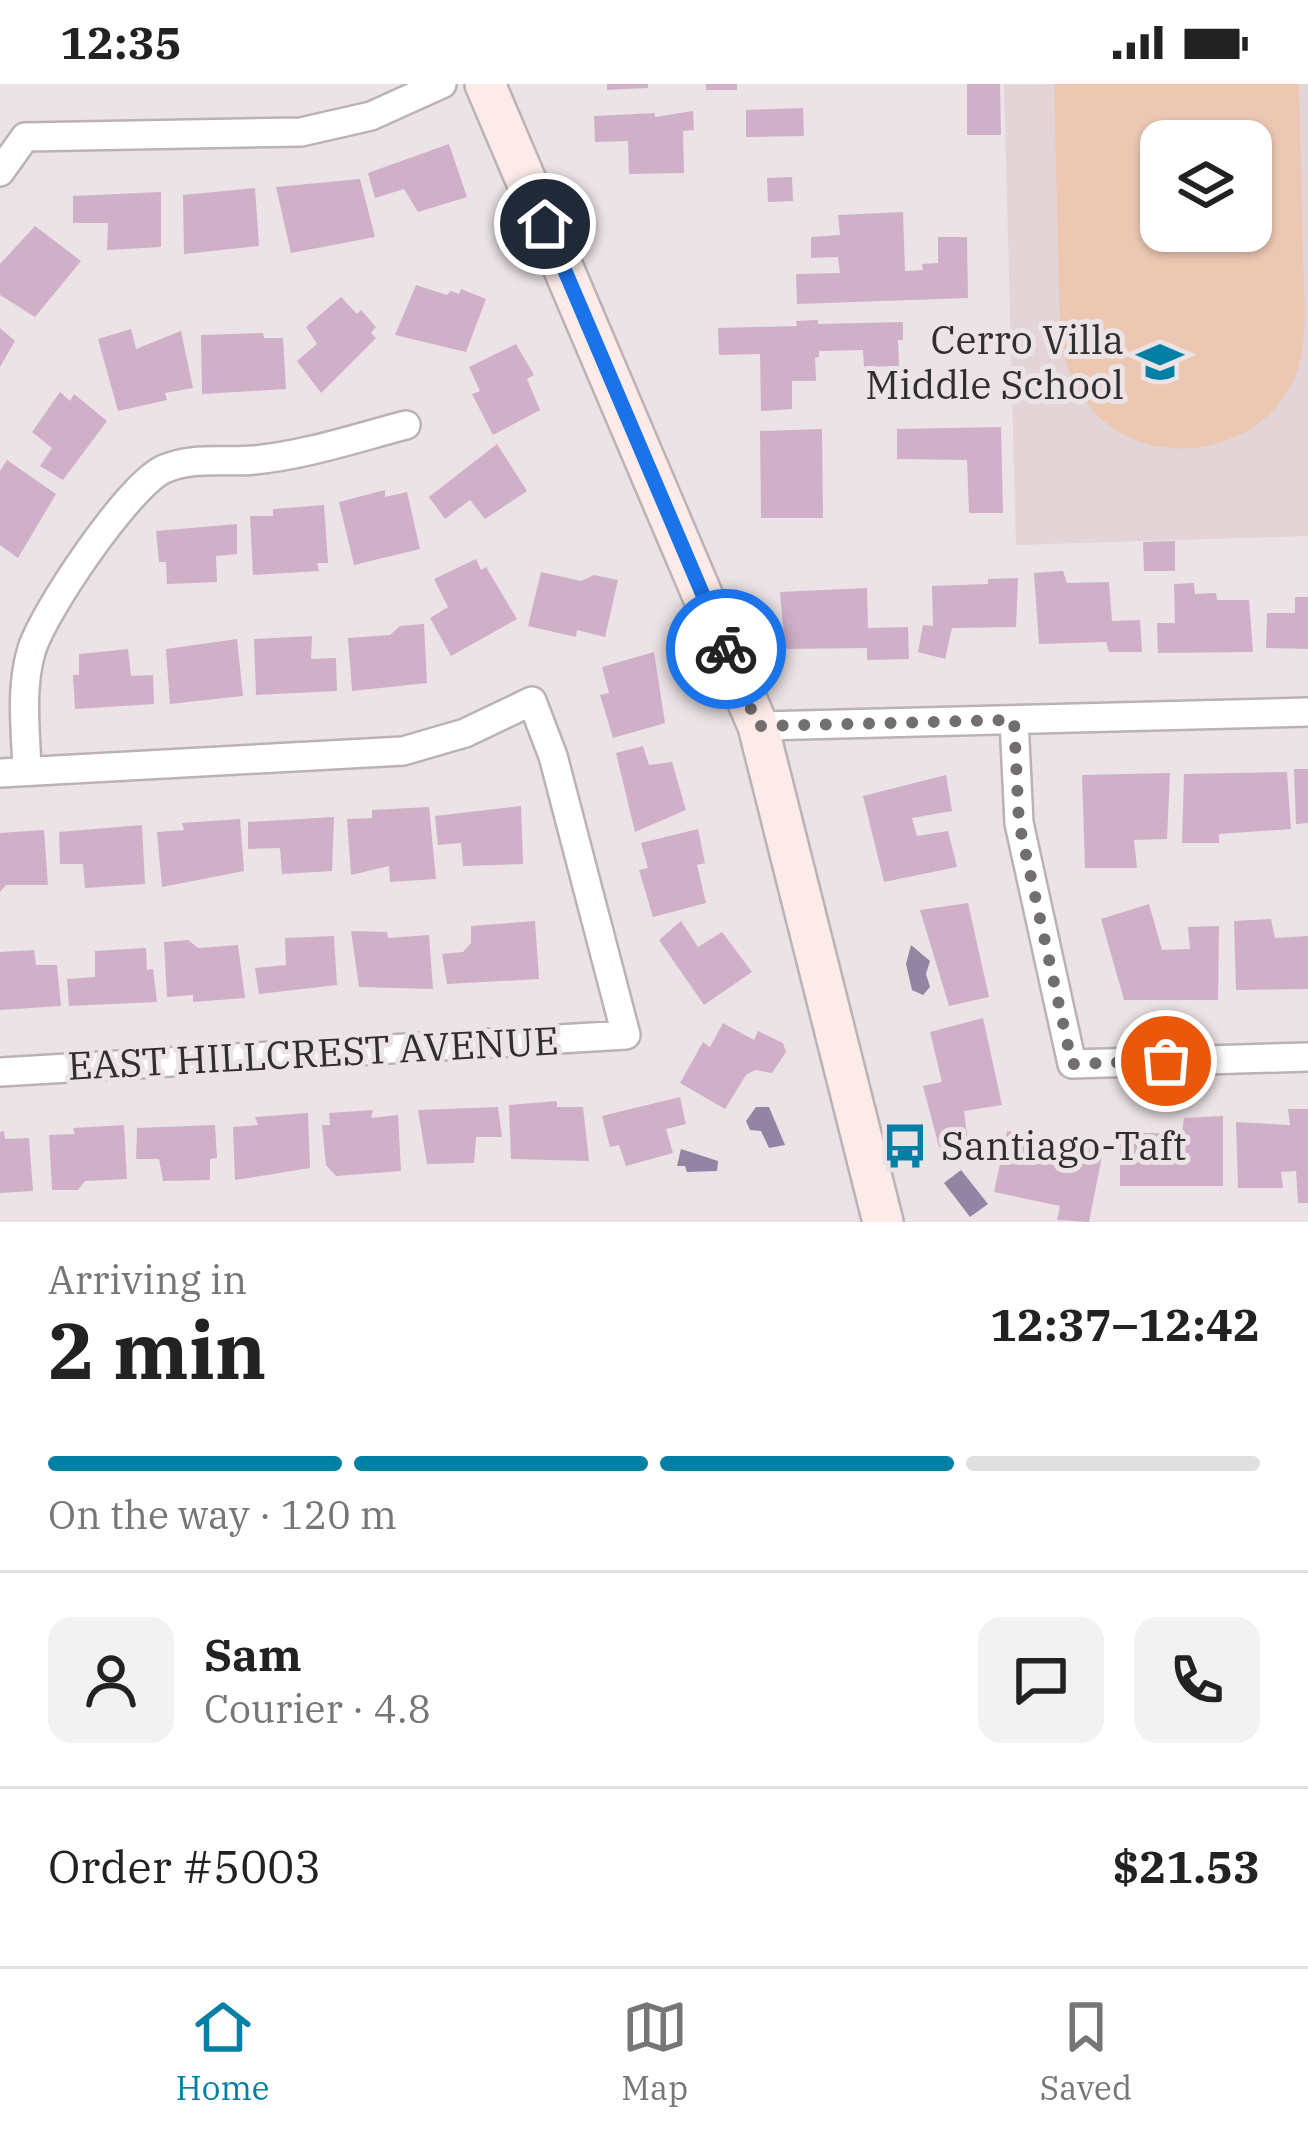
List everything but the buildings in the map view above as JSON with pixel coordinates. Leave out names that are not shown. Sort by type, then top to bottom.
[{"type":"main road","points":[[485,84],[758,726],[884,1222]]},
{"type":"street","points":[[0,172],[25,137],[302,132],[371,116],[442,84]]},
{"type":"street","points":[[13,772],[30,655],[43,622],[130,495],[162,470],[204,459],[251,460],[300,453],[406,425]]},
{"type":"street","name":"EAST HILLCREST AVENUE","points":[[0,1072],[626,1035],[553,756],[532,701],[465,734],[403,751],[13,772]]},
{"type":"street","points":[[758,726],[1308,712]]},
{"type":"street","points":[[1014,720],[1019,823],[1072,1064],[1308,1057]]},
{"type":"shaded area","name":"Cerro Villa Middle School","points":[[1004,84],[1308,84],[1308,536],[1016,545]]},
{"type":"shaded area","points":[[1054,84],[1299,84],[1303,342],[1298,369],[1283,398],[1261,421],[1233,438],[1203,447],[1141,442],[1112,428],[1088,405],[1076,387],[1063,349]]},
{"type":"shaded area","points":[[911,945],[930,961],[926,974],[930,987],[923,995],[912,990],[906,964]]},
{"type":"shaded area","points":[[756,1107],[769,1107],[785,1145],[769,1148],[761,1131],[750,1130],[746,1121]]},
{"type":"shaded area","points":[[681,1149],[718,1161],[717,1171],[687,1172],[685,1166],[677,1166]]},
{"type":"shaded area","points":[[961,1170],[988,1204],[970,1217],[944,1183]]},
{"type":"way so far","points":[[726,649],[758,726],[1014,720],[1019,823],[1072,1064],[1166,1061]]},
{"type":"place","name":"Cerro Villa Middle School","points":[[1160,362]]},
{"type":"place","name":"Santiago-Taft","points":[[905,1146]]},
{"type":"route","points":[[545,224],[726,649]]}]
